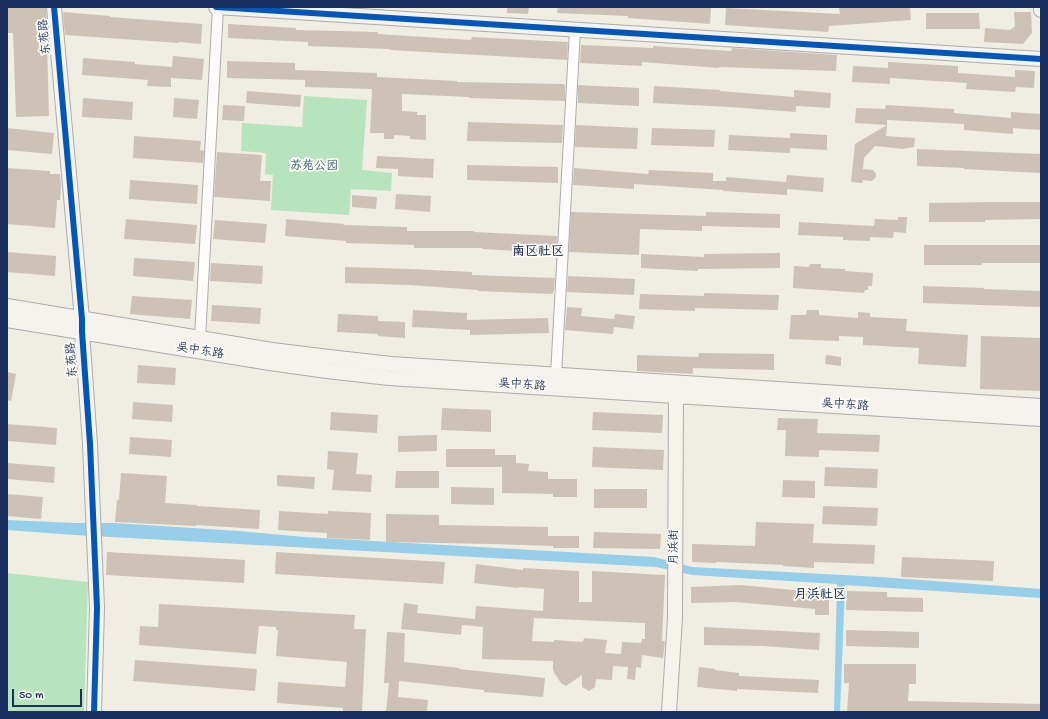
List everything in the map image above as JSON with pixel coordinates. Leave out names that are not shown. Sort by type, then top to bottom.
[{"type":"main road","name":"东苑路","points":[[54,7],[82,326],[90,444],[97,608],[94,712]]},
{"type":"main road","points":[[217,7],[1041,59]]},
{"type":"main road","name":"吴中东路","points":[[7,306],[82,326],[270,363],[358,375],[421,380],[675,389],[1041,406]]},
{"type":"main road","name":"吴中东路","points":[[7,320],[200,338],[367,362],[556,375],[675,389],[1041,419]]},
{"type":"main road","name":"月浜街","points":[[669,712],[675,618],[675,389]]},
{"type":"street","points":[[200,338],[217,7]]},
{"type":"street","points":[[556,375],[575,30]]},
{"type":"green space","name":"苏苑公园","points":[[304,96],[367,100],[362,170],[392,173],[391,191],[351,189],[349,215],[271,210],[273,175],[265,174],[266,153],[241,151],[242,123],[302,127]]},
{"type":"green space","points":[[7,573],[88,582],[84,712],[7,712]]},
{"type":"water","points":[[7,520],[114,523],[239,531],[304,537],[654,557],[692,567],[880,577],[1041,589],[1041,598],[845,585],[840,712],[834,712],[837,584],[692,575],[656,567],[7,530]]},
{"type":"building","points":[[7,7],[46,7],[49,116],[16,117],[13,33],[7,33]]},
{"type":"building","points":[[507,7],[529,7],[528,14],[507,13]]},
{"type":"building","points":[[558,7],[711,7],[710,24],[628,18],[628,16],[557,13]]},
{"type":"building","points":[[910,7],[911,20],[829,26],[828,32],[725,25],[726,8],[840,14],[839,8]]},
{"type":"building","points":[[63,12],[202,24],[201,44],[65,35]]},
{"type":"building","points":[[1014,12],[1031,12],[1032,33],[1023,44],[984,42],[985,28],[1010,30],[1015,26]]},
{"type":"building","points":[[926,13],[979,13],[980,29],[926,29]]},
{"type":"building","points":[[228,24],[296,28],[296,30],[378,32],[378,34],[471,40],[472,37],[568,42],[567,60],[390,49],[308,46],[308,42],[228,38]]},
{"type":"building","points":[[581,45],[653,48],[653,46],[731,51],[732,48],[837,55],[836,71],[719,68],[642,62],[642,66],[580,63]]},
{"type":"building","points":[[173,56],[204,59],[202,80],[171,78],[171,87],[147,86],[148,80],[82,75],[83,58],[135,62],[135,64],[172,67]]},
{"type":"building","points":[[227,61],[295,63],[295,70],[377,73],[377,77],[457,82],[563,84],[565,85],[565,101],[402,94],[402,111],[417,112],[417,115],[426,115],[426,140],[410,139],[410,136],[394,135],[394,139],[384,139],[384,133],[370,133],[372,89],[305,87],[305,80],[227,78]]},
{"type":"building","points":[[888,62],[958,66],[958,73],[1015,77],[1015,70],[1035,71],[1034,88],[1016,87],[1015,92],[966,89],[967,83],[890,78],[890,84],[852,82],[853,66],[888,68]]},
{"type":"building","points":[[578,85],[639,88],[639,106],[578,103]]},
{"type":"building","points":[[654,86],[794,97],[794,90],[831,93],[830,108],[796,106],[796,112],[653,103]]},
{"type":"building","points":[[247,91],[301,95],[300,107],[246,103]]},
{"type":"building","points":[[83,98],[133,102],[132,120],[82,117]]},
{"type":"building","points":[[174,98],[199,100],[197,119],[173,117]]},
{"type":"building","points":[[223,105],[245,106],[244,121],[222,120]]},
{"type":"building","points":[[886,105],[954,109],[954,113],[1011,118],[1011,112],[1041,114],[1040,130],[1013,128],[1013,134],[964,130],[964,124],[887,120],[887,125],[855,123],[856,108],[885,109]]},
{"type":"building","points":[[468,122],[563,125],[562,143],[467,141]]},
{"type":"building","points":[[576,125],[638,128],[637,149],[575,147]]},
{"type":"building","points":[[887,125],[886,136],[915,138],[914,147],[903,149],[875,146],[864,158],[863,169],[873,170],[876,177],[872,181],[863,180],[862,183],[851,182],[855,144]]},
{"type":"building","points":[[7,128],[54,133],[52,154],[7,150]]},
{"type":"building","points":[[652,128],[715,130],[714,147],[651,145]]},
{"type":"building","points":[[790,133],[827,135],[827,150],[790,148],[790,153],[728,150],[729,135],[790,138]]},
{"type":"building","points":[[134,136],[201,141],[200,150],[204,151],[203,163],[133,158]]},
{"type":"building","points":[[917,149],[1041,154],[1041,173],[917,166]]},
{"type":"building","points":[[217,152],[262,155],[260,181],[271,181],[270,201],[214,197]]},
{"type":"building","points":[[377,156],[434,159],[433,178],[398,176],[398,169],[376,168]]},
{"type":"building","points":[[467,165],[558,167],[558,183],[467,180]]},
{"type":"building","points":[[7,168],[50,171],[50,174],[60,174],[60,200],[57,200],[55,228],[7,224]]},
{"type":"building","points":[[574,168],[648,174],[649,170],[713,173],[713,181],[726,181],[726,177],[786,182],[787,175],[824,178],[823,192],[787,189],[787,195],[634,184],[634,189],[573,185]]},
{"type":"building","points":[[130,180],[198,185],[197,204],[129,199]]},
{"type":"building","points":[[396,194],[431,196],[430,212],[395,209]]},
{"type":"building","points":[[352,195],[377,197],[376,209],[352,207]]},
{"type":"building","points":[[1041,202],[1041,219],[985,220],[985,222],[929,222],[929,203]]},
{"type":"building","points":[[571,212],[706,216],[706,212],[780,214],[780,228],[702,226],[702,231],[640,229],[639,255],[569,252]]},
{"type":"building","points":[[898,217],[907,217],[906,233],[894,232],[893,238],[870,237],[870,241],[843,240],[843,237],[798,235],[799,222],[874,226],[875,219],[898,220]]},
{"type":"building","points":[[126,219],[197,225],[195,244],[124,239]]},
{"type":"building","points":[[286,219],[344,224],[343,225],[407,227],[407,231],[474,231],[557,236],[556,252],[482,248],[414,248],[414,245],[346,243],[346,241],[285,236]]},
{"type":"building","points":[[215,220],[267,224],[265,243],[213,239]]},
{"type":"building","points":[[924,245],[1041,245],[1041,263],[924,265]]},
{"type":"building","points":[[7,252],[56,256],[55,276],[7,272]]},
{"type":"building","points":[[780,253],[780,268],[698,269],[698,271],[641,268],[641,254],[704,257],[704,254]]},
{"type":"building","points":[[134,258],[195,262],[193,281],[133,276]]},
{"type":"building","points":[[211,263],[263,266],[262,284],[210,281]]},
{"type":"building","points":[[810,264],[821,264],[821,268],[845,269],[845,271],[873,273],[872,286],[868,286],[868,290],[865,290],[864,293],[793,288],[794,266],[809,267]]},
{"type":"building","points":[[345,267],[472,272],[472,275],[555,278],[554,291],[553,294],[478,291],[410,285],[345,283]]},
{"type":"building","points":[[568,276],[635,279],[634,295],[567,292]]},
{"type":"building","points":[[923,286],[1041,291],[1041,307],[923,303]]},
{"type":"building","points":[[704,293],[779,295],[778,310],[695,308],[695,311],[639,309],[640,294],[704,296]]},
{"type":"building","points":[[132,296],[192,300],[190,319],[130,314]]},
{"type":"building","points":[[212,305],[261,308],[260,324],[211,321]]},
{"type":"building","points":[[567,307],[582,308],[581,316],[614,319],[615,314],[635,316],[633,329],[614,327],[613,334],[565,330]]},
{"type":"building","points":[[413,310],[467,313],[467,320],[548,318],[549,333],[470,335],[470,330],[412,327]]},
{"type":"building","points":[[807,310],[819,310],[819,315],[858,318],[858,312],[870,313],[870,317],[907,319],[906,331],[968,335],[966,367],[918,364],[919,348],[863,345],[863,337],[839,336],[839,341],[789,339],[791,315],[806,315]]},
{"type":"building","points":[[338,314],[378,316],[378,321],[405,322],[405,338],[378,336],[378,334],[337,332]]},
{"type":"building","points":[[981,336],[1041,338],[1041,391],[980,389]]},
{"type":"building","points":[[699,353],[774,354],[774,370],[693,368],[693,374],[637,371],[637,355],[698,357]]},
{"type":"building","points":[[826,355],[841,357],[841,366],[825,364]]},
{"type":"building","points":[[138,365],[176,368],[175,385],[137,383]]},
{"type":"building","points":[[7,372],[16,374],[11,401],[7,400]]},
{"type":"building","points":[[133,402],[173,405],[172,422],[132,419]]},
{"type":"building","points":[[442,408],[491,410],[491,432],[441,430]]},
{"type":"building","points":[[331,412],[378,415],[377,433],[330,430]]},
{"type":"building","points":[[593,412],[663,415],[662,433],[592,430]]},
{"type":"building","points":[[778,418],[818,419],[817,433],[880,435],[879,452],[819,450],[819,457],[785,456],[786,430],[777,430]]},
{"type":"building","points":[[7,424],[57,428],[56,445],[7,441]]},
{"type":"building","points":[[437,435],[437,451],[398,452],[398,436]]},
{"type":"building","points":[[130,437],[172,440],[171,457],[129,454]]},
{"type":"building","points":[[593,447],[664,450],[663,470],[592,467]]},
{"type":"building","points":[[446,449],[495,449],[495,455],[516,455],[516,463],[529,464],[528,471],[548,472],[548,479],[577,479],[577,497],[553,497],[553,494],[502,493],[502,467],[446,467]]},
{"type":"building","points":[[328,451],[358,453],[356,474],[372,475],[371,492],[332,490],[334,470],[327,469]]},
{"type":"building","points":[[7,463],[55,467],[54,483],[7,479]]},
{"type":"building","points":[[825,467],[878,469],[877,488],[824,486]]},
{"type":"building","points":[[396,471],[439,471],[439,488],[395,488]]},
{"type":"building","points":[[121,473],[167,476],[165,503],[260,510],[259,529],[115,522],[117,500],[119,500]]},
{"type":"building","points":[[277,475],[315,477],[314,489],[277,486]]},
{"type":"building","points":[[783,480],[815,481],[815,498],[782,497]]},
{"type":"building","points":[[451,487],[494,488],[494,505],[451,504]]},
{"type":"building","points":[[594,489],[647,489],[647,508],[594,508]]},
{"type":"building","points":[[7,494],[43,497],[41,519],[7,516]]},
{"type":"building","points":[[823,506],[878,508],[877,526],[822,524]]},
{"type":"building","points":[[279,511],[328,514],[328,511],[371,513],[370,540],[327,538],[327,533],[278,530]]},
{"type":"building","points":[[386,514],[439,515],[439,525],[548,527],[548,536],[579,536],[579,548],[492,544],[386,542]]},
{"type":"building","points":[[756,522],[814,524],[813,543],[875,545],[874,564],[814,562],[814,568],[783,565],[692,562],[692,544],[755,546]]},
{"type":"building","points":[[594,532],[661,534],[660,549],[593,548]]},
{"type":"building","points":[[107,552],[245,560],[244,583],[106,575]]},
{"type":"building","points":[[276,552],[445,562],[443,584],[275,574]]},
{"type":"building","points":[[902,557],[994,561],[993,581],[901,577]]},
{"type":"building","points":[[476,564],[523,570],[523,568],[579,571],[579,602],[592,602],[592,571],[665,575],[662,641],[665,641],[663,658],[642,655],[641,668],[636,667],[635,680],[627,679],[628,667],[613,666],[612,680],[596,679],[595,687],[589,691],[582,687],[582,675],[566,686],[561,683],[553,669],[553,661],[482,659],[483,627],[462,625],[461,635],[401,629],[404,603],[418,605],[417,613],[475,619],[476,606],[543,611],[544,589],[474,583]],"holes":[[[534,618],[645,623],[645,639],[642,639],[641,643],[622,642],[621,654],[605,653],[607,640],[584,638],[583,642],[554,640],[554,642],[532,641]]]},
{"type":"building","points":[[740,585],[815,592],[815,586],[829,587],[829,615],[815,615],[815,609],[735,602],[691,603],[691,587]]},
{"type":"building","points":[[847,591],[887,592],[887,597],[923,598],[923,612],[846,610]]},
{"type":"building","points":[[159,604],[355,615],[354,629],[366,629],[362,712],[343,712],[343,708],[277,703],[278,682],[345,687],[347,662],[276,656],[278,630],[276,630],[276,627],[259,626],[256,654],[139,645],[140,626],[158,627]]},
{"type":"building","points":[[704,627],[820,633],[819,650],[763,646],[704,645]]},
{"type":"building","points":[[846,630],[919,632],[919,648],[846,646]]},
{"type":"building","points":[[387,632],[405,633],[404,662],[545,678],[543,697],[484,692],[484,690],[399,681],[398,697],[428,700],[427,712],[386,712],[389,683],[384,683]]},
{"type":"building","points":[[135,660],[257,669],[255,691],[133,681]]},
{"type":"building","points":[[844,664],[916,664],[916,684],[909,684],[908,701],[1041,704],[1041,712],[847,712],[849,683],[844,683]]},
{"type":"building","points":[[699,667],[739,673],[739,676],[819,680],[818,693],[737,689],[737,691],[697,687]]},
{"type":"cycle path","points":[[54,7],[82,319],[90,444],[97,608],[94,712]]},
{"type":"cycle path","points":[[216,7],[1041,59]]},
{"type":"district","name":"南区社区","points":[[538,253]]},
{"type":"district","name":"月浜社区","points":[[820,596]]}]
